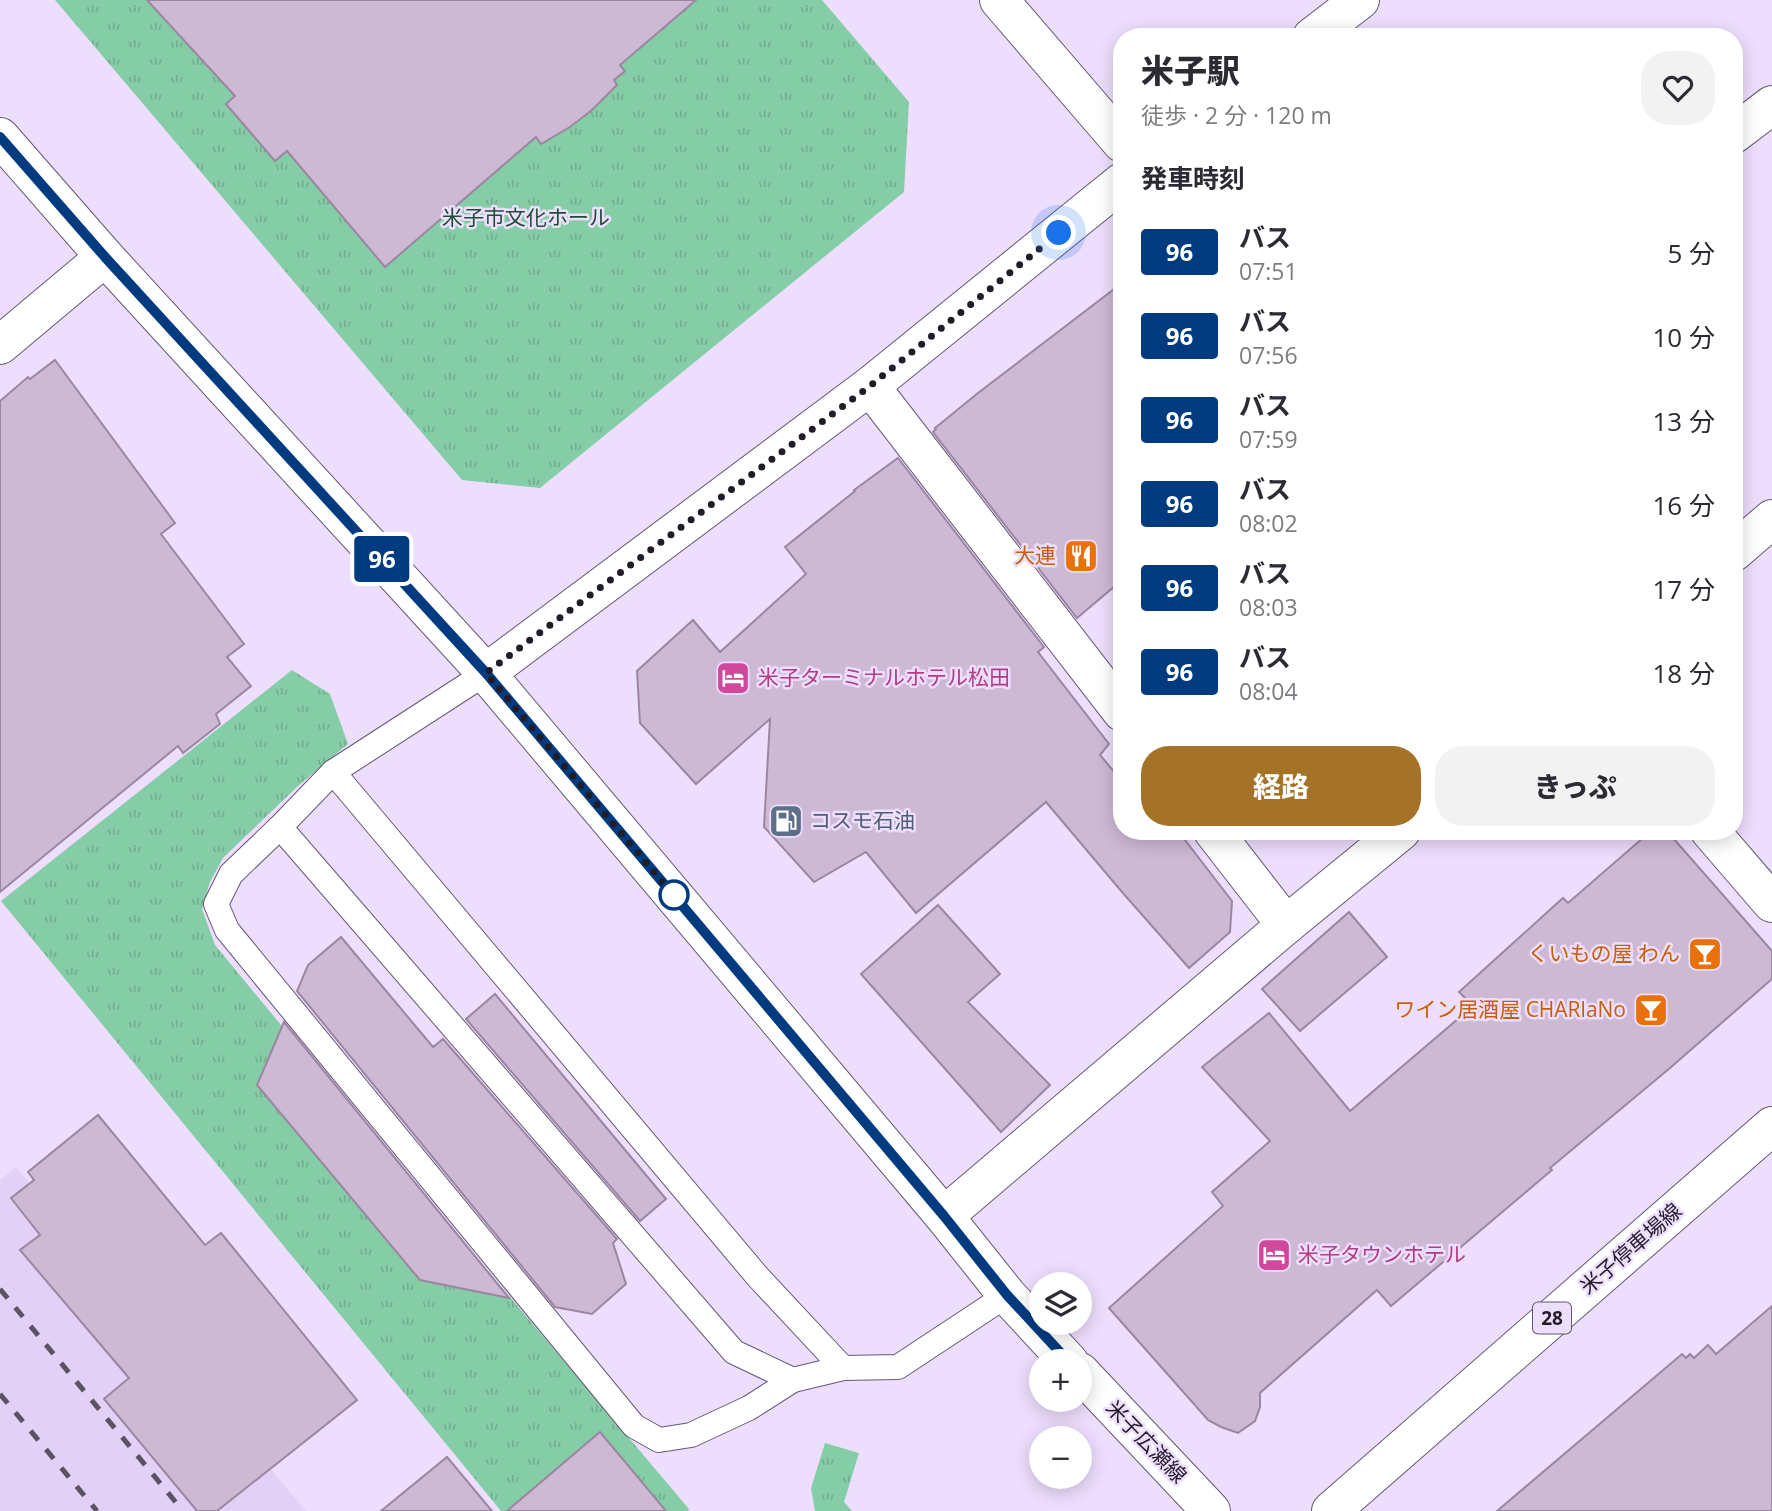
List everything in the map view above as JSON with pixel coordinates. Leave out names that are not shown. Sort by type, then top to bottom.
[{"type":"street","points":[[999,0],[1113,133]]},
{"type":"street","points":[[1324,28],[1360,0]]},
{"type":"street","points":[[1743,127],[1772,105]]},
{"type":"street","points":[[0,137],[105,257],[486,673],[944,1216],[1007,1295],[1057,1349]]},
{"type":"street","points":[[486,673],[870,386],[1113,190]]},
{"type":"street","points":[[0,345],[105,257]]},
{"type":"street","points":[[870,386],[1113,700]]},
{"type":"street","points":[[1743,544],[1772,519]]},
{"type":"street","points":[[1220,840],[1286,925]]},
{"type":"street","points":[[944,1216],[1390,840]]},
{"type":"street","points":[[1718,840],[1772,903]]},
{"type":"street","name":"米子停車場線","points":[[1331,1511],[1772,1126]]},
{"type":"street","name":"米子広瀬線","points":[[1092,1385],[1212,1511]]},
{"type":"lane","points":[[486,673],[333,772],[230,874],[216,904],[227,930],[634,1426],[659,1440],[691,1435],[748,1408],[793,1380],[843,1368],[898,1367],[1007,1295]]},
{"type":"lane","points":[[333,772],[758,1277],[843,1368]]},
{"type":"lane","points":[[280,827],[734,1352],[793,1380]]},
{"type":"shaded area","points":[[16,1167],[306,1511],[0,1511],[0,1180]]},
{"type":"green space","name":"米子市文化ホール","points":[[55,0],[822,0],[909,102],[904,192],[540,488],[462,480]]},
{"type":"green space","points":[[292,670],[330,694],[348,744],[298,786],[223,858],[210,882],[202,909],[215,945],[688,1511],[501,1511],[1,901]]},
{"type":"green space","points":[[825,1443],[859,1453],[844,1502],[852,1511],[815,1511],[811,1488]]},
{"type":"building","points":[[147,0],[696,0],[620,65],[625,71],[614,80],[617,85],[592,110],[541,144],[536,137],[385,267],[287,151],[275,161],[226,104],[235,96]]},
{"type":"building","points":[[1113,290],[1113,588],[1077,618],[933,432],[978,393]]},
{"type":"building","points":[[55,360],[175,523],[161,534],[244,644],[227,657],[251,686],[216,714],[220,724],[183,753],[178,746],[0,892],[0,401],[28,377],[30,379]]},
{"type":"building","points":[[898,458],[1044,647],[1038,652],[1109,744],[1100,755],[1113,770],[1113,840],[1185,840],[1232,901],[1230,932],[1189,968],[1046,802],[916,913],[866,852],[814,882],[764,827],[770,719],[696,784],[640,723],[637,671],[693,620],[720,652],[806,574],[785,547]]},
{"type":"building","points":[[1641,840],[1675,840],[1772,951],[1772,979],[1391,1306],[1377,1290],[1260,1393],[1260,1407],[1255,1421],[1238,1433],[1208,1420],[1109,1308],[1223,1206],[1212,1192],[1270,1141],[1202,1067],[1269,1013],[1350,1111],[1473,1006],[1459,992],[1563,898],[1568,903]]},
{"type":"building","points":[[938,905],[1000,974],[968,1002],[1050,1085],[1001,1132],[861,974]]},
{"type":"building","points":[[1349,912],[1387,957],[1300,1031],[1262,989]]},
{"type":"building","points":[[341,937],[433,1047],[443,1039],[617,1239],[613,1243],[626,1284],[592,1314],[555,1307],[297,991],[308,965]]},
{"type":"building","points":[[495,994],[666,1199],[640,1221],[466,1019]]},
{"type":"building","points":[[284,1022],[509,1298],[420,1280],[257,1085]]},
{"type":"building","points":[[98,1115],[205,1245],[221,1233],[357,1400],[217,1511],[197,1511],[104,1399],[129,1378],[20,1250],[40,1235],[11,1198],[34,1180],[28,1172]]},
{"type":"building","points":[[1772,1306],[1772,1511],[1497,1511],[1682,1354],[1686,1358],[1690,1354],[1694,1358],[1708,1345],[1716,1354]]},
{"type":"building","points":[[600,1432],[666,1511],[507,1511]]},
{"type":"building","points":[[447,1457],[492,1511],[381,1511]]},
{"type":"railway","points":[[0,1289],[183,1511]]},
{"type":"railway","points":[[0,1394],[97,1511]]},
{"type":"bus line","name":"96","points":[[0,137],[105,257],[486,673],[944,1216],[1007,1295],[1057,1349]]},
{"type":"place","name":"大連","points":[[1081,556]]},
{"type":"place","name":"米子ターミナルホテル松田","points":[[733,678]]},
{"type":"place","name":"コスモ石油","points":[[786,821]]},
{"type":"place","name":"くいもの屋 わん","points":[[1705,954]]},
{"type":"place","name":"ワイン居酒屋 CHARlaNo","points":[[1651,1010]]},
{"type":"place","name":"米子タウンホテル","points":[[1274,1255]]},
{"type":"route","points":[[674,895],[680,903],[486,673],[870,386],[1059,233]]}]
